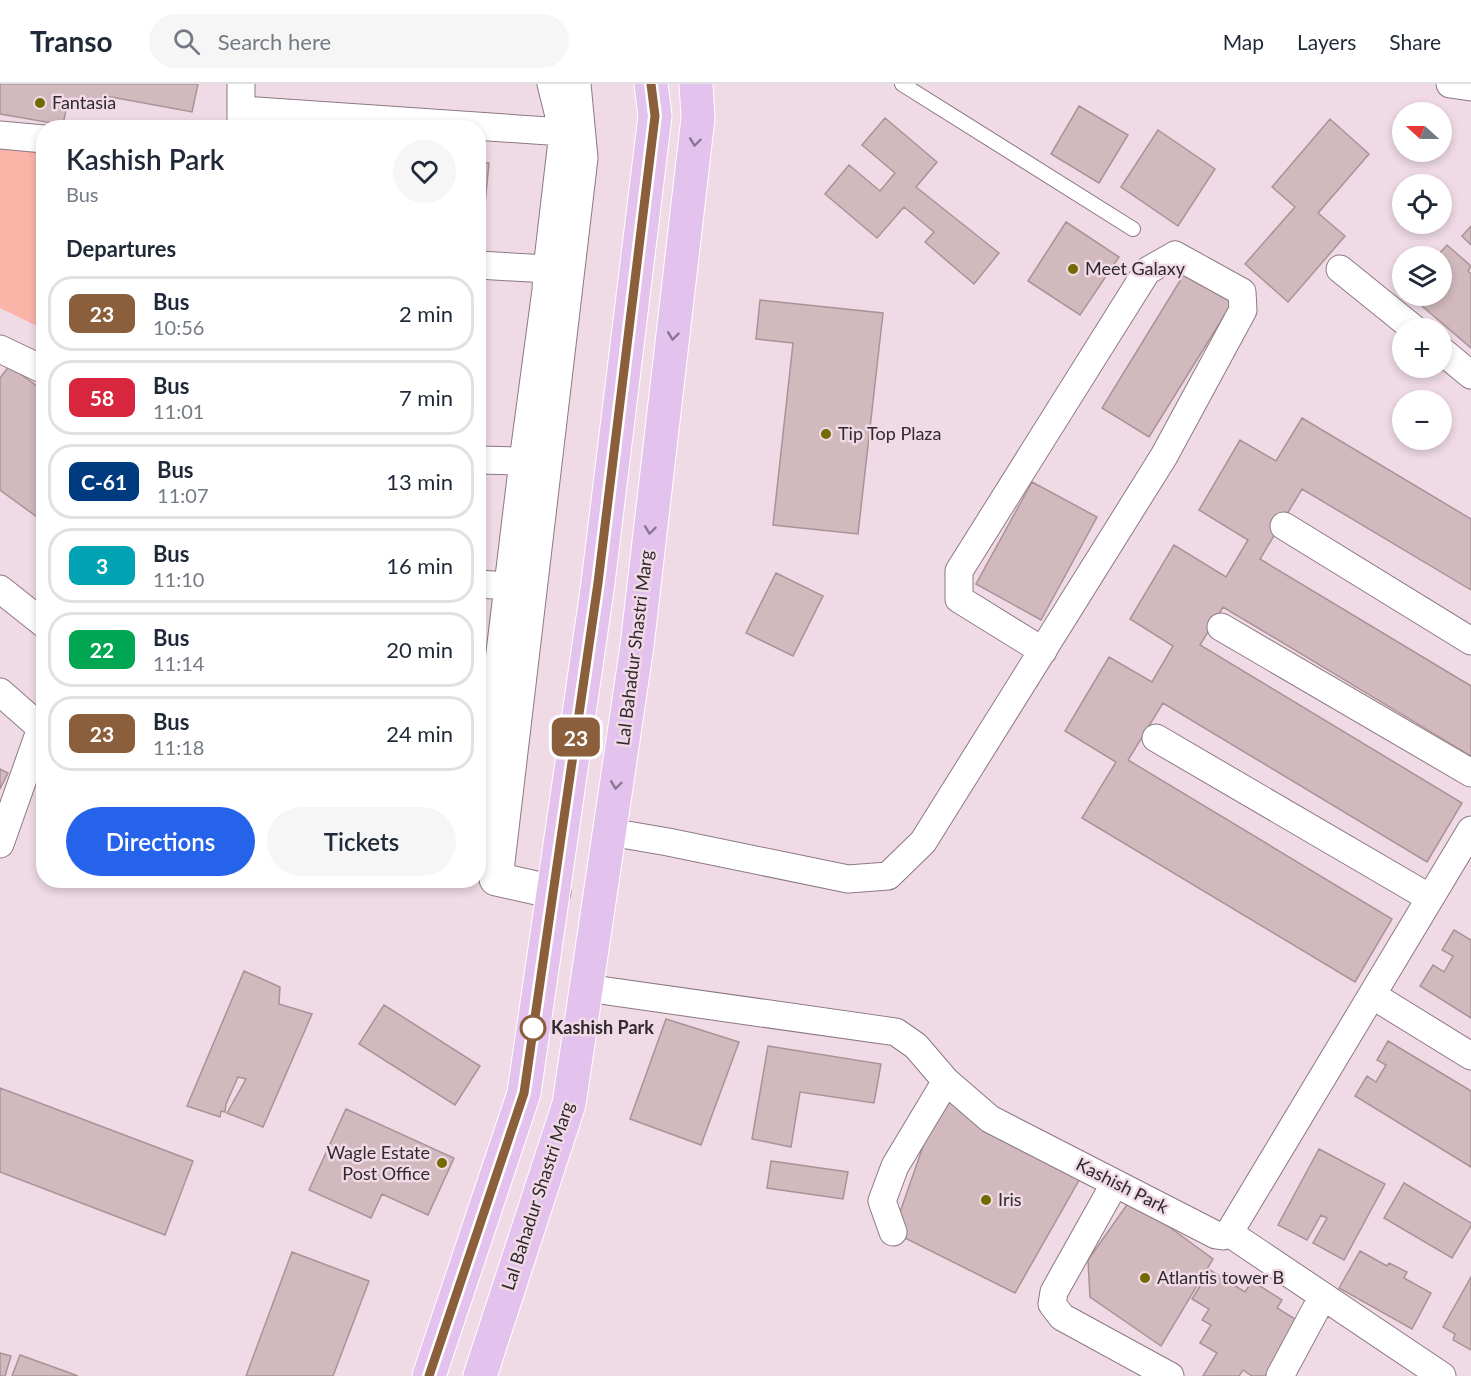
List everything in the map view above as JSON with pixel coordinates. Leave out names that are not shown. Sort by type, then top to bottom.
[{"type":"main road","points":[[429,1376],[524,1093],[598,583],[655,116],[651,84]]},
{"type":"main road","name":"Lal Bahadur Shastri Marg","points":[[480,1376],[569,1104],[639,634],[698,118],[696,84]]},
{"type":"street","points":[[486,705],[487,689],[508,586],[546,290],[563,132],[551,84]]},
{"type":"street","points":[[554,892],[488,876],[581,158],[574,84]]},
{"type":"street","points":[[1450,84],[1471,87]]},
{"type":"street","points":[[241,107],[408,120]]},
{"type":"street","points":[[486,126],[563,132]]},
{"type":"street","points":[[0,135],[36,138]]},
{"type":"street","points":[[610,832],[848,879],[888,876],[923,842],[1164,456],[1243,310],[1242,292],[1175,255],[1147,271],[959,571],[959,599],[1042,651]]},
{"type":"street","points":[[486,265],[547,269]]},
{"type":"street","points":[[1340,269],[1401,318]]},
{"type":"street","points":[[0,349],[36,366]]},
{"type":"street","points":[[1452,359],[1471,375]]},
{"type":"street","points":[[486,460],[523,461]]},
{"type":"street","points":[[1284,526],[1471,641]]},
{"type":"street","points":[[486,585],[508,586]]},
{"type":"street","points":[[0,590],[36,618]]},
{"type":"street","points":[[1221,627],[1471,773]]},
{"type":"street","points":[[0,692],[36,724]]},
{"type":"street","points":[[1156,738],[1430,898]]},
{"type":"street","points":[[0,844],[36,742]]},
{"type":"street","points":[[1442,1376],[1229,1233],[1471,830]]},
{"type":"street","name":"Kashish Park","points":[[586,988],[896,1032],[916,1046],[946,1081],[990,1119],[1216,1235],[1223,1236],[1229,1233]]},
{"type":"street","points":[[1372,995],[1471,1056]]},
{"type":"street","points":[[893,1232],[882,1201],[895,1166],[946,1081]]},
{"type":"street","points":[[1115,1183],[1054,1292],[1052,1305],[1062,1317],[1170,1376]]},
{"type":"street","points":[[1280,1376],[1323,1296]]},
{"type":"lane","points":[[902,84],[1133,230]]},
{"type":"shaded area","points":[[0,144],[36,148],[36,326],[0,308]]},
{"type":"building","name":"Fantasia","points":[[0,84],[198,84],[192,112],[106,96],[92,102],[67,105],[64,120],[36,120],[0,114]]},
{"type":"building","points":[[1079,106],[1128,135],[1099,183],[1051,154]]},
{"type":"building","points":[[885,118],[937,162],[916,187],[999,253],[974,284],[925,242],[934,232],[904,207],[877,238],[825,194],[849,165],[880,191],[895,173],[862,145]]},
{"type":"building","points":[[1330,119],[1369,154],[1318,213],[1345,236],[1288,302],[1245,264],[1295,207],[1272,187]]},
{"type":"building","points":[[1158,130],[1215,169],[1178,226],[1121,187]]},
{"type":"building","points":[[486,163],[489,163],[486,194]]},
{"type":"building","name":"Meet Galaxy","points":[[1066,222],[1119,257],[1080,315],[1028,281]]},
{"type":"building","points":[[1471,226],[1471,245],[1462,236]]},
{"type":"building","points":[[1452,249],[1471,266],[1468,271],[1471,274],[1471,348],[1452,332],[1452,318],[1436,318],[1422,306],[1452,306]]},
{"type":"building","points":[[1186,271],[1234,300],[1149,437],[1102,408]]},
{"type":"building","name":"Tip Top Plaza","points":[[760,300],[883,313],[858,534],[773,525],[793,343],[756,339]]},
{"type":"building","points":[[9,366],[36,385],[36,516],[0,490],[0,378]]},
{"type":"building","points":[[1302,418],[1471,519],[1471,590],[1302,489],[1260,559],[1471,686],[1471,756],[1223,607],[1200,645],[1462,803],[1427,862],[1163,703],[1128,760],[1392,919],[1355,982],[1082,818],[1116,762],[1065,731],[1109,657],[1152,682],[1173,646],[1130,619],[1174,545],[1226,577],[1248,540],[1199,510],[1240,440],[1276,461]]},
{"type":"building","points":[[1032,482],[1097,517],[1041,620],[976,584]]},
{"type":"building","points":[[776,573],[823,596],[793,656],[746,633]]},
{"type":"building","points":[[0,769],[8,773],[0,789]]},
{"type":"building","points":[[1454,930],[1471,940],[1471,1018],[1420,986],[1433,965],[1444,972],[1453,956],[1442,950]]},
{"type":"building","points":[[244,971],[280,987],[279,1004],[312,1014],[263,1127],[227,1113],[246,1079],[238,1077],[226,1104],[225,1112],[221,1111],[220,1117],[187,1106]]},
{"type":"building","points":[[384,1005],[480,1066],[455,1105],[359,1044]]},
{"type":"building","points":[[666,1019],[739,1042],[701,1145],[630,1119]]},
{"type":"building","points":[[1388,1041],[1471,1091],[1471,1167],[1355,1096],[1367,1076],[1376,1082],[1386,1065],[1377,1060]]},
{"type":"building","points":[[768,1046],[881,1064],[874,1103],[800,1092],[791,1147],[752,1139]]},
{"type":"building","name":"Iris","points":[[946,1081],[1086,1168],[1015,1293],[893,1232]]},
{"type":"building","points":[[0,1088],[193,1161],[165,1235],[0,1172]]},
{"type":"building","points":[[346,1109],[454,1158],[428,1215],[382,1194],[371,1218],[309,1190]]},
{"type":"building","points":[[1319,1149],[1385,1184],[1344,1260],[1313,1243],[1327,1218],[1321,1215],[1307,1240],[1278,1225]]},
{"type":"building","points":[[771,1161],[848,1172],[843,1199],[767,1188]]},
{"type":"building","points":[[1404,1183],[1471,1223],[1452,1258],[1384,1218]]},
{"type":"building","name":"Atlantis tower B","points":[[1131,1199],[1213,1259],[1161,1346],[1090,1297],[1088,1260]]},
{"type":"building","points":[[1360,1251],[1387,1266],[1389,1263],[1407,1272],[1404,1278],[1431,1293],[1412,1329],[1339,1288]]},
{"type":"building","points":[[292,1252],[369,1281],[333,1376],[246,1376]]},
{"type":"building","points":[[1210,1270],[1245,1292],[1252,1281],[1282,1300],[1277,1308],[1300,1322],[1266,1376],[1252,1376],[1243,1370],[1239,1376],[1203,1376],[1217,1353],[1200,1343],[1211,1325],[1202,1320],[1209,1309],[1192,1299]]},
{"type":"building","points":[[1471,1277],[1471,1350],[1453,1340],[1455,1334],[1443,1327]]},
{"type":"building","points":[[0,1353],[11,1356],[5,1376],[0,1376]]},
{"type":"building","points":[[20,1355],[70,1373],[78,1376],[12,1376]]},
{"type":"bus line","name":"23","points":[[429,1376],[524,1093],[598,583],[655,116],[651,84]]},
{"type":"place","name":"Fantasia","points":[[40,103]]},
{"type":"place","name":"Meet Galaxy","points":[[1073,269]]},
{"type":"place","name":"Tip Top Plaza","points":[[826,434]]},
{"type":"place","name":"Kashish Park","points":[[533,1028]]},
{"type":"place","name":"Wagle Estate Post Office","points":[[442,1163]]},
{"type":"place","name":"Iris","points":[[986,1200]]},
{"type":"place","name":"Atlantis tower B","points":[[1145,1278]]}]
